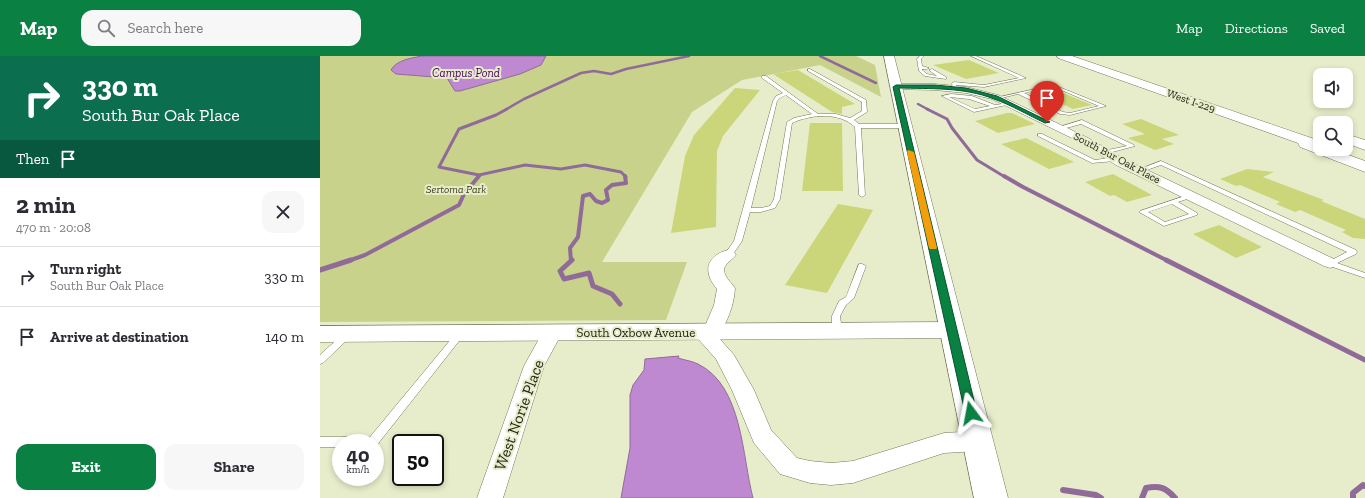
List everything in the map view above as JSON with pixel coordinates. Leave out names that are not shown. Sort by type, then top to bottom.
[{"type":"main road","points":[[889,56],[991,498]]},
{"type":"main road","name":"West I-229","points":[[1062,56],[1313,144]]},
{"type":"main road","points":[[1097,56],[1146,72]]},
{"type":"main road","points":[[1184,99],[1365,167]]},
{"type":"main road","points":[[1353,140],[1365,144]]},
{"type":"main road","points":[[1348,156],[1365,162]]},
{"type":"street","name":"South Bur Oak Place","points":[[896,87],[954,86],[996,102],[1009,104],[1084,140],[1138,171],[1330,263]]},
{"type":"street","points":[[728,255],[719,261],[716,269],[718,280],[726,288],[724,308],[706,332],[724,355],[743,390],[762,436],[789,466],[810,472],[831,474],[853,472],[944,443],[978,441]]},
{"type":"street","name":"South Oxbow Avenue","points":[[320,334],[952,330]]},
{"type":"street","name":"West Norie Place","points":[[490,498],[534,366],[552,333]]},
{"type":"lane","points":[[922,56],[919,59],[920,70],[923,74],[944,78]]},
{"type":"lane","points":[[920,67],[929,69],[954,86],[965,83],[984,86],[1024,78],[973,56]]},
{"type":"lane","points":[[809,70],[864,101],[865,112],[851,120]]},
{"type":"lane","points":[[764,77],[818,116]]},
{"type":"lane","points":[[996,102],[957,95],[944,96],[974,111],[1019,93],[1054,86],[1104,106],[1070,114],[1062,113],[1019,93]]},
{"type":"lane","points":[[728,255],[738,241],[775,101],[778,97],[787,93]]},
{"type":"lane","points":[[747,210],[761,210],[773,207],[777,199],[790,122],[800,117],[818,116],[837,117],[851,120],[858,126],[905,126]]},
{"type":"lane","points":[[1040,136],[1094,162],[1132,146],[1082,122],[1059,128]]},
{"type":"lane","points":[[858,126],[862,195]]},
{"type":"lane","points":[[1138,171],[1161,164],[1353,252],[1330,263]]},
{"type":"lane","points":[[1172,202],[1195,214],[1164,224],[1142,212],[1172,202],[1191,196]]},
{"type":"lane","points":[[1330,263],[1365,276]]},
{"type":"lane","points":[[837,331],[836,316],[842,304],[850,298],[862,266]]},
{"type":"lane","points":[[320,442],[373,442],[461,333]]},
{"type":"lane","points":[[320,360],[349,334]]},
{"type":"green space","name":"Sertoma Park","points":[[320,56],[856,56],[875,65],[881,97],[820,65],[742,80],[692,112],[602,262],[687,262],[666,320],[320,322]]},
{"type":"water","name":"Campus Pond","points":[[422,56],[546,56],[541,65],[520,74],[460,91],[455,91],[447,78],[396,74],[391,70],[400,62]]},
{"type":"water","points":[[679,356],[678,358],[698,364],[713,374],[724,388],[732,405],[738,424],[753,498],[621,498],[630,448],[630,395],[633,385],[644,370],[645,359]]},
{"type":"building","points":[[969,60],[999,73],[966,79],[933,65]]},
{"type":"building","points":[[798,70],[855,104],[842,107],[842,114],[832,112],[773,74]]},
{"type":"building","points":[[735,88],[760,90],[723,136],[717,151],[716,227],[671,233],[685,156],[694,135]]},
{"type":"building","points":[[1056,90],[1092,105],[1073,109],[1038,93]]},
{"type":"building","points":[[1012,113],[1035,124],[998,133],[975,121]]},
{"type":"building","points":[[1141,119],[1179,135],[1162,139],[1174,144],[1155,150],[1128,138],[1145,134],[1122,124]]},
{"type":"building","points":[[810,123],[842,123],[843,191],[802,191]]},
{"type":"building","points":[[1026,138],[1074,162],[1049,169],[1001,144]]},
{"type":"building","points":[[1247,169],[1274,172],[1263,177],[1324,200],[1321,201],[1365,219],[1365,239],[1353,238],[1342,232],[1346,230],[1300,210],[1295,212],[1276,204],[1280,202],[1240,185],[1236,186],[1220,179]]},
{"type":"building","points":[[1113,174],[1152,195],[1127,202],[1114,195],[1110,196],[1085,182]]},
{"type":"building","points":[[838,204],[873,210],[827,293],[785,285]]},
{"type":"building","points":[[1219,225],[1262,247],[1236,258],[1193,234]]},
{"type":"waterway","points":[[505,110],[524,99],[581,73],[594,71],[611,74],[626,69],[689,56]]},
{"type":"waterway","points":[[820,56],[876,83]]},
{"type":"waterway","points":[[918,104],[929,110]]},
{"type":"waterway","points":[[479,175],[439,167],[459,129],[496,115],[507,109]]},
{"type":"waterway","points":[[929,110],[947,119],[952,128],[977,160],[1005,177]]},
{"type":"waterway","points":[[479,175],[525,165],[561,169],[585,165],[621,172],[625,176]]},
{"type":"waterway","points":[[349,261],[365,255],[459,205],[464,194],[479,176]]},
{"type":"waterway","points":[[571,261],[570,248],[578,237],[583,196],[590,194],[596,201],[602,203],[608,200],[606,190],[612,185],[626,183],[625,176]]},
{"type":"waterway","points":[[1004,176],[1168,261]]},
{"type":"waterway","points":[[1166,260],[1365,360]]},
{"type":"waterway","points":[[320,270],[349,261]]},
{"type":"waterway","points":[[571,261],[560,271],[564,279],[589,273],[593,286],[612,294],[620,304]]},
{"type":"waterway","points":[[1353,498],[1353,493],[1363,485],[1365,486]]},
{"type":"waterway","points":[[1142,498],[1146,488],[1155,487],[1166,490],[1175,498]]},
{"type":"waterway","points":[[1063,490],[1096,495],[1101,498]]},
{"type":"slow traffic","points":[[911,152],[933,248]]},
{"type":"route","points":[[971,413],[896,87],[935,87],[966,90],[995,97],[1047,122]]}]
